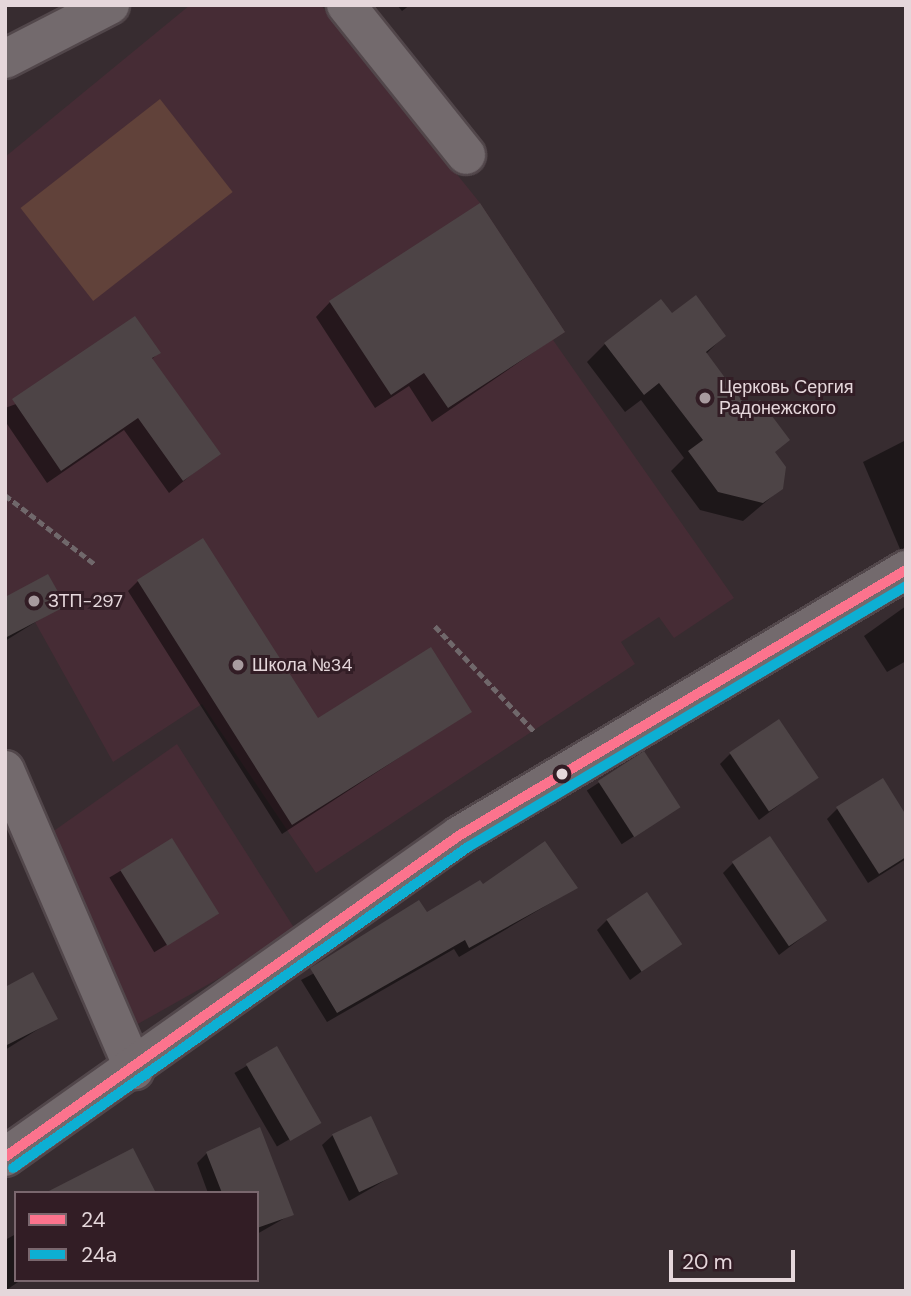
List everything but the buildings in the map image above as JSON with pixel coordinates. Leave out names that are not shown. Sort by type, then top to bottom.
[{"type":"street","points":[[5,59],[110,5]]},
{"type":"street","points":[[346,5],[466,155]]},
{"type":"street","points":[[5,1157],[134,1070],[460,835],[906,569]]},
{"type":"street","points":[[5,770],[134,1070]]},
{"type":"path","points":[[5,495],[96,565]]},
{"type":"path","points":[[435,626],[534,732]]},
{"type":"shaded area","points":[[190,5],[321,5],[480,203],[565,332],[553,340],[734,598],[674,638],[659,617],[621,642],[635,664],[316,873],[202,704],[113,762],[35,622],[5,627],[5,157]]},
{"type":"shaded area","points":[[160,99],[233,192],[93,301],[21,208]]},
{"type":"shaded area","points":[[177,744],[298,934],[136,1025],[48,835]]},
{"type":"transit line","name":"24","points":[[5,1157],[460,835],[906,570]]},
{"type":"transit line","name":"24a","points":[[13,1168],[468,847],[906,586]]},
{"type":"place","name":"Церковь Сергия Радонежского","points":[[705,398]]},
{"type":"place","name":"ЗТП-297","points":[[34,601]]},
{"type":"place","name":"Школа №34","points":[[238,665]]}]
